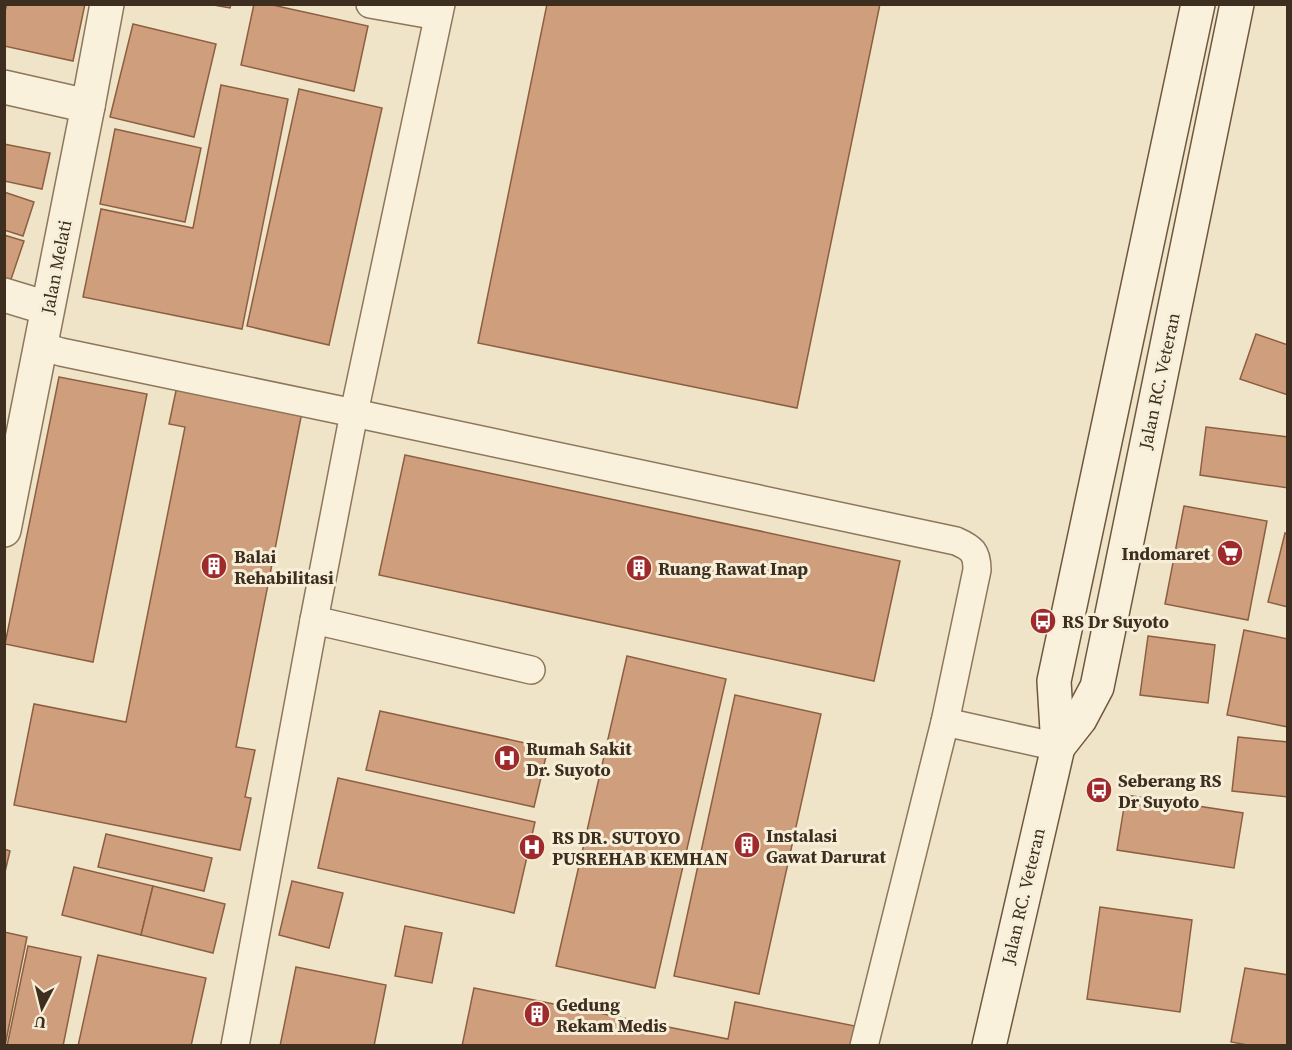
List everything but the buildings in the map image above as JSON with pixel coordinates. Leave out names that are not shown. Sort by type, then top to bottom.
[{"type":"main road","name":"Jalan Melati","points":[[4,530],[107,4]]},
{"type":"main road","name":"Jalan RC. Veteran","points":[[1058,747],[1080,719],[1096,687],[1237,4]]},
{"type":"main road","points":[[1195,18],[1230,39]]},
{"type":"main road","name":"Jalan RC. Veteran","points":[[995,1044],[1058,747],[1054,681],[1195,18]]},
{"type":"main road","points":[[4,87],[88,106]]},
{"type":"main road","points":[[4,296],[47,308]]},
{"type":"lane","points":[[235,1046],[354,413],[439,10],[370,4]]},
{"type":"lane","points":[[41,346],[956,541],[974,552],[977,570],[945,722],[864,1046]]},
{"type":"lane","points":[[314,620],[531,670]]},
{"type":"lane","points":[[945,722],[1058,747]]},
{"type":"place","name":"Indomaret","points":[[1230,553]]},
{"type":"place","name":"Balai Rehabilitasi","points":[[214,566]]},
{"type":"place","name":"Ruang Rawat Inap","points":[[639,568]]},
{"type":"place","name":"RS Dr Suyoto","points":[[1043,621]]},
{"type":"place","name":"Rumah Sakit Dr. Suyoto","points":[[507,758]]},
{"type":"place","name":"Seberang RS Dr Suyoto","points":[[1099,790]]},
{"type":"place","name":"Instalasi Gawat Darurat","points":[[747,845]]},
{"type":"place","name":"RS DR. SUTOYO PUSREHAB KEMHAN","points":[[532,847]]},
{"type":"place","name":"Gedung Rekam Medis","points":[[537,1014]]}]
